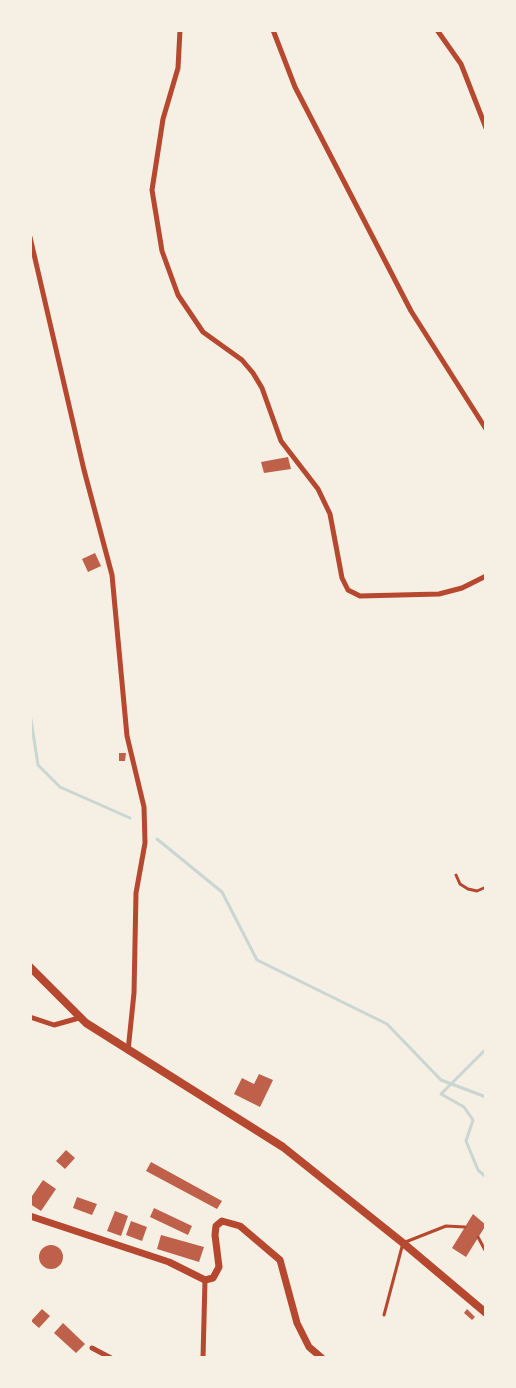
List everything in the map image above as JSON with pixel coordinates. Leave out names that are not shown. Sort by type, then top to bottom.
[{"type":"main road","points":[[30,968],[80,1018],[128,1052],[283,1147],[486,1313]]},
{"type":"street","points":[[180,30],[178,68],[161,129],[152,189],[162,250],[178,295],[203,332],[242,360],[253,373],[281,441],[318,489],[330,514],[342,578],[348,590],[360,596],[439,594],[462,588],[486,576]]},
{"type":"street","points":[[273,30],[295,87],[411,311],[486,429]]},
{"type":"street","points":[[437,30],[461,64],[486,128]]},
{"type":"street","points":[[30,237],[84,470],[112,575],[127,736],[144,807],[146,843],[136,893],[134,993],[128,1052]]},
{"type":"street","points":[[30,1017],[54,1025],[80,1018]]},
{"type":"street","points":[[30,1216],[169,1262],[205,1280],[213,1278],[218,1271],[215,1229],[218,1223],[227,1222],[247,1229],[280,1260],[285,1270],[297,1323],[309,1347],[322,1358]]},
{"type":"street","points":[[203,1358],[205,1280]]},
{"type":"street","points":[[92,1348],[111,1358]]},
{"type":"lane","points":[[456,875],[460,884],[468,889],[477,891],[486,886]]},
{"type":"lane","points":[[384,1315],[403,1243],[446,1226],[465,1227]]},
{"type":"lane","points":[[478,1237],[486,1252],[486,1269]]},
{"type":"building","points":[[288,457],[291,469],[264,473],[261,462]]},
{"type":"building","points":[[95,553],[101,566],[88,572],[82,559]]},
{"type":"building","points":[[119,753],[126,753],[125,761],[119,761]]},
{"type":"building","points":[[259,1074],[273,1080],[260,1107],[234,1094],[242,1078],[254,1084]]},
{"type":"building","points":[[66,1150],[75,1158],[65,1169],[56,1161]]},
{"type":"building","points":[[151,1162],[222,1201],[217,1209],[146,1171]]},
{"type":"building","points":[[43,1180],[56,1189],[41,1211],[30,1204],[30,1199]]},
{"type":"building","points":[[77,1197],[97,1204],[92,1215],[73,1208]]},
{"type":"building","points":[[154,1208],[192,1226],[188,1235],[150,1217]]},
{"type":"building","points":[[115,1211],[128,1216],[121,1236],[107,1231]]},
{"type":"building","points":[[473,1214],[486,1225],[466,1257],[452,1248]]},
{"type":"building","points":[[131,1221],[147,1227],[142,1241],[126,1235]]},
{"type":"building","points":[[161,1235],[204,1247],[199,1262],[157,1249]]},
{"type":"building","points":[[51,1245],[56,1246],[62,1252],[62,1262],[56,1268],[51,1269],[46,1268],[40,1262],[39,1257],[40,1252],[46,1246]]},
{"type":"building","points":[[42,1309],[50,1316],[39,1328],[31,1321]]},
{"type":"building","points":[[467,1309],[475,1317],[472,1320],[464,1313]]},
{"type":"building","points":[[63,1323],[85,1344],[76,1353],[54,1333]]},
{"type":"waterway","points":[[30,713],[38,765],[60,787],[130,818]]},
{"type":"waterway","points":[[157,839],[222,892],[257,960],[387,1024],[441,1080],[486,1097]]},
{"type":"waterway","points":[[486,1049],[441,1094],[464,1107],[473,1120],[466,1141],[478,1170],[486,1177]]}]
